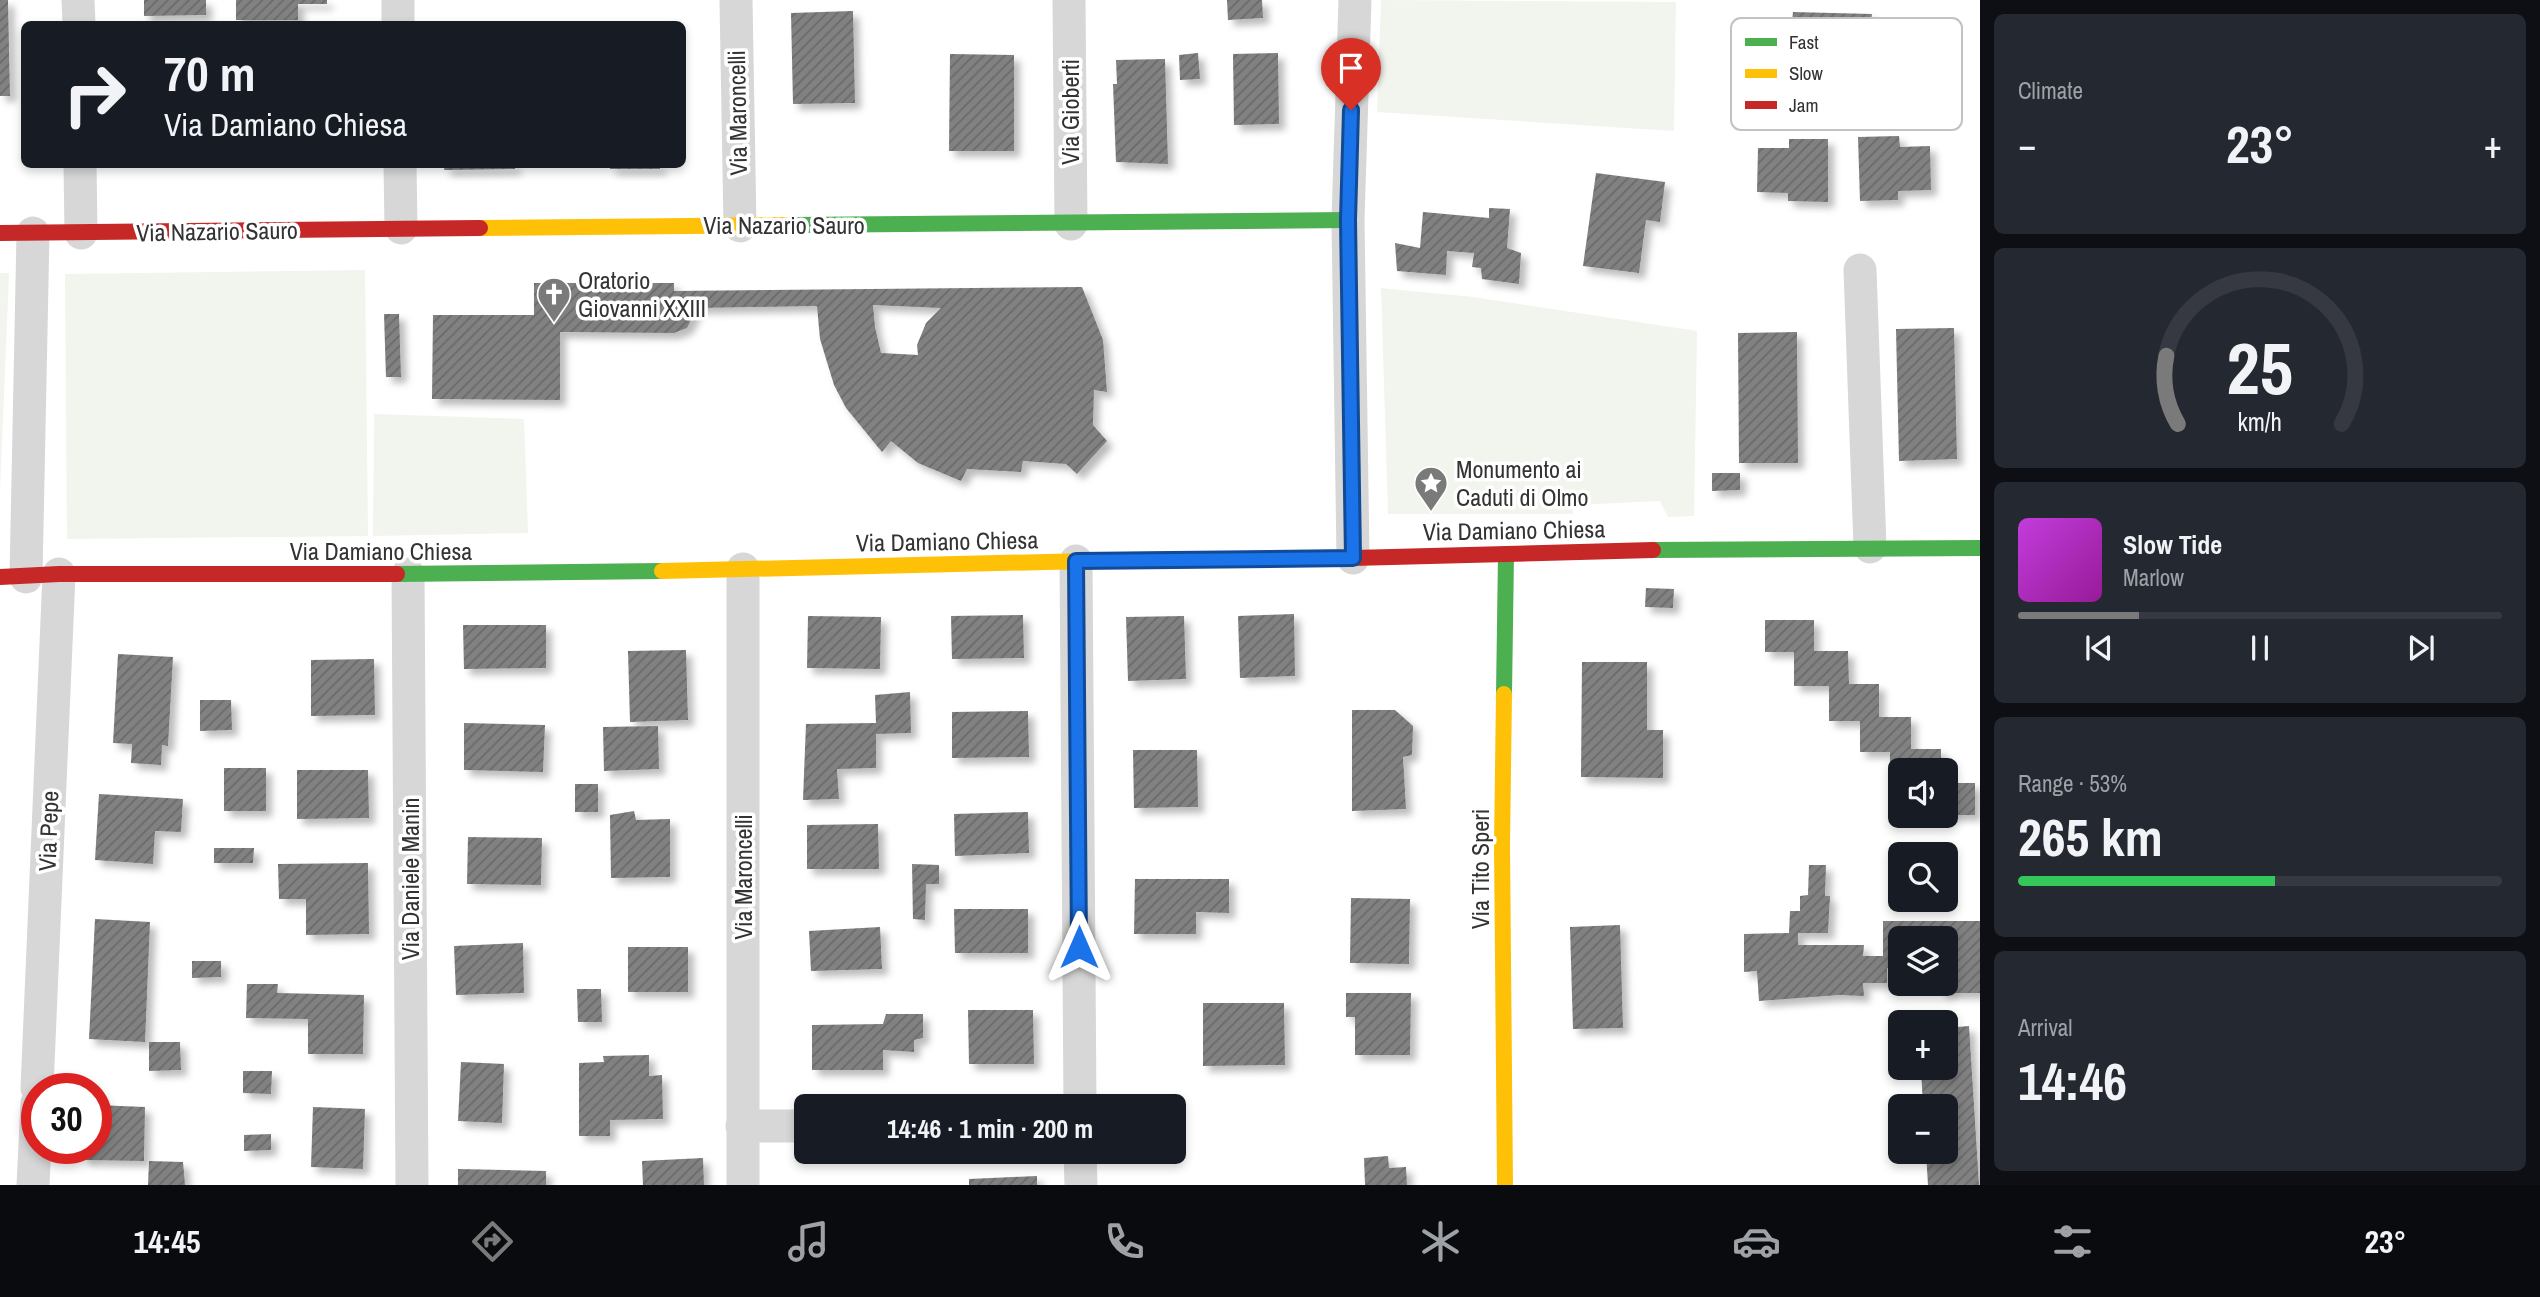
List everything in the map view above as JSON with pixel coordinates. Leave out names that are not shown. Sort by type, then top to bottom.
[{"type":"street","points":[[78,0],[79,21]]},
{"type":"street","points":[[398,0],[398,21]]},
{"type":"street","name":"Via Maroncelli","points":[[736,0],[740,226]]},
{"type":"street","name":"Via Gioberti","points":[[1069,0],[1071,224]]},
{"type":"street","points":[[1353,558],[1348,220],[1355,0]]},
{"type":"street","points":[[80,168],[81,233]]},
{"type":"street","points":[[400,168],[401,228]]},
{"type":"street","name":"Via Nazario Sauro","points":[[0,233],[1348,220]]},
{"type":"street","points":[[13,577],[33,233]]},
{"type":"street","points":[[1860,270],[1870,547]]},
{"type":"street","name":"Via Damiano Chiesa","points":[[13,577],[59,574],[556,574],[1076,561],[1870,547],[1980,548]]},
{"type":"street","name":"Via Tito Speri","points":[[1505,1185],[1502,845],[1506,554]]},
{"type":"street","points":[[1076,561],[1080,1094]]},
{"type":"street","name":"Via Maroncelli","points":[[743,569],[743,1185]]},
{"type":"street","name":"Via Pepe","points":[[38,1073],[59,574]]},
{"type":"street","name":"Via Daniele Manin","points":[[408,574],[412,1185]]},
{"type":"street","points":[[742,1126],[794,1126]]},
{"type":"street","points":[[33,1185],[34,1164]]},
{"type":"street","points":[[1080,1164],[1081,1185]]},
{"type":"shaded area","points":[[1381,0],[1676,2],[1674,131],[1377,112]]},
{"type":"shaded area","points":[[365,270],[368,536],[67,539],[65,274]]},
{"type":"shaded area","points":[[0,273],[9,273],[0,492]]},
{"type":"shaded area","points":[[1381,288],[1473,297],[1697,331],[1694,516],[1668,517],[1660,501],[1573,505],[1573,514],[1388,514]]},
{"type":"shaded area","points":[[374,414],[524,419],[528,533],[373,536]]},
{"type":"building","points":[[0,0],[8,0],[10,96],[0,96]]},
{"type":"building","points":[[144,0],[206,0],[206,15],[144,16]]},
{"type":"building","points":[[236,0],[327,0],[327,4],[298,4],[298,20],[236,20]]},
{"type":"building","points":[[1227,0],[1262,0],[1263,18],[1228,20]]},
{"type":"building","points":[[853,11],[855,103],[793,104],[791,13]]},
{"type":"building","points":[[1793,12],[1872,14],[1871,18],[1792,18]]},
{"type":"building","points":[[1198,53],[1200,79],[1180,80],[1179,55]]},
{"type":"building","points":[[1278,53],[1279,124],[1234,125],[1233,54]]},
{"type":"building","points":[[950,54],[1014,55],[1014,151],[949,151]]},
{"type":"building","points":[[1165,59],[1168,164],[1116,162],[1113,84],[1117,84],[1116,60]]},
{"type":"building","points":[[1899,136],[1900,147],[1930,146],[1931,190],[1898,191],[1898,200],[1860,201],[1858,137]]},
{"type":"building","points":[[1789,139],[1828,139],[1828,202],[1788,201],[1788,193],[1757,192],[1758,148],[1789,148]]},
{"type":"building","points":[[444,168],[515,168],[515,169]]},
{"type":"building","points":[[610,168],[660,168],[660,169]]},
{"type":"building","points":[[1596,173],[1665,182],[1660,222],[1646,220],[1639,273],[1583,266]]},
{"type":"building","points":[[1489,208],[1510,209],[1507,248],[1521,253],[1519,284],[1482,279],[1481,268],[1472,267],[1474,253],[1447,251],[1446,275],[1397,271],[1395,243],[1420,248],[1423,212],[1489,218]]},
{"type":"building","points":[[534,283],[674,283],[674,291],[1082,287],[1103,340],[1107,392],[1094,390],[1093,425],[1107,441],[1077,474],[1066,464],[1023,461],[1021,472],[967,469],[961,481],[918,463],[891,441],[882,452],[846,408],[834,385],[820,339],[817,306],[697,308],[687,328],[674,333],[560,332],[560,400],[432,399],[433,315],[534,315]],"holes":[[[873,305],[941,308],[926,323],[917,345],[918,355],[881,353]]]},
{"type":"building","points":[[384,314],[399,314],[401,377],[386,377]]},
{"type":"building","points":[[1954,328],[1957,459],[1899,461],[1896,329]]},
{"type":"building","points":[[1797,332],[1798,463],[1739,463],[1738,333]]},
{"type":"building","points":[[1712,473],[1740,473],[1740,490],[1712,491]]},
{"type":"building","points":[[1646,588],[1674,589],[1673,608],[1645,607]]},
{"type":"building","points":[[1294,614],[1295,676],[1240,678],[1238,616]]},
{"type":"building","points":[[1023,615],[1024,658],[952,659],[951,616]]},
{"type":"building","points":[[808,616],[881,617],[880,669],[807,668]]},
{"type":"building","points":[[1184,616],[1186,679],[1128,681],[1126,617]]},
{"type":"building","points":[[1765,620],[1814,620],[1814,651],[1848,651],[1849,684],[1879,684],[1879,717],[1911,717],[1911,749],[1941,749],[1941,758],[1890,758],[1890,752],[1860,752],[1860,721],[1829,721],[1829,686],[1794,686],[1794,652],[1765,652]]},
{"type":"building","points":[[463,625],[546,625],[546,668],[464,669]]},
{"type":"building","points":[[686,650],[688,720],[630,722],[628,651]]},
{"type":"building","points":[[118,654],[173,657],[168,746],[162,745],[161,765],[131,763],[132,744],[113,743]]},
{"type":"building","points":[[374,659],[375,715],[311,716],[311,660]]},
{"type":"building","points":[[1582,662],[1647,662],[1647,730],[1663,730],[1663,778],[1581,777]]},
{"type":"building","points":[[910,692],[911,733],[876,734],[876,768],[837,769],[839,799],[803,800],[806,724],[876,723],[875,695]]},
{"type":"building","points":[[200,700],[231,700],[232,730],[200,731]]},
{"type":"building","points":[[1352,710],[1395,710],[1413,726],[1412,755],[1403,757],[1406,809],[1352,811]]},
{"type":"building","points":[[1028,711],[1029,757],[952,758],[952,712]]},
{"type":"building","points":[[464,723],[545,725],[543,772],[464,770]]},
{"type":"building","points":[[658,726],[659,769],[604,771],[603,727]]},
{"type":"building","points":[[1133,750],[1197,750],[1198,807],[1134,808]]},
{"type":"building","points":[[224,768],[266,768],[266,811],[224,811]]},
{"type":"building","points":[[297,770],[368,770],[369,818],[297,819]]},
{"type":"building","points":[[1958,783],[1975,783],[1975,815],[1958,815]]},
{"type":"building","points":[[575,784],[598,784],[598,812],[575,812]]},
{"type":"building","points":[[99,794],[183,799],[181,832],[155,831],[153,864],[95,860]]},
{"type":"building","points":[[634,811],[636,820],[670,819],[670,877],[611,878],[610,815]]},
{"type":"building","points":[[1028,812],[1029,853],[955,856],[954,814]]},
{"type":"building","points":[[878,824],[879,869],[807,869],[807,825]]},
{"type":"building","points":[[468,837],[542,838],[541,885],[467,884]]},
{"type":"building","points":[[214,848],[254,848],[253,863],[214,863]]},
{"type":"building","points":[[368,863],[369,934],[306,935],[306,899],[279,899],[278,864]]},
{"type":"building","points":[[912,864],[939,865],[939,884],[926,884],[925,920],[913,919]]},
{"type":"building","points":[[1809,865],[1826,865],[1825,896],[1830,896],[1828,933],[1798,933],[1798,945],[1864,945],[1863,956],[1883,956],[1883,921],[1980,921],[1980,993],[1958,993],[1958,926],[1888,926],[1887,983],[1863,983],[1864,996],[1839,995],[1759,1001],[1757,971],[1744,972],[1744,934],[1789,933],[1790,911],[1800,911],[1800,896],[1808,895]]},
{"type":"building","points":[[1135,879],[1229,879],[1229,913],[1196,912],[1196,934],[1134,934]]},
{"type":"building","points":[[1351,898],[1410,899],[1409,964],[1350,963]]},
{"type":"building","points":[[954,909],[1028,909],[1028,953],[955,953]]},
{"type":"building","points":[[95,919],[150,922],[145,1042],[89,1039]]},
{"type":"building","points":[[1620,925],[1623,1028],[1573,1029],[1570,927]]},
{"type":"building","points":[[880,927],[882,969],[811,971],[809,931]]},
{"type":"building","points":[[523,943],[524,993],[456,995],[454,946]]},
{"type":"building","points":[[628,947],[688,947],[688,992],[628,992]]},
{"type":"building","points":[[192,961],[221,961],[221,977],[192,978]]},
{"type":"building","points":[[247,984],[278,984],[277,993],[364,995],[363,1054],[308,1054],[308,1019],[246,1018]]},
{"type":"building","points":[[577,989],[601,989],[602,1022],[578,1022]]},
{"type":"building","points":[[1346,993],[1411,993],[1410,1055],[1355,1055],[1355,1017],[1346,1017]]},
{"type":"building","points":[[1203,1003],[1284,1003],[1285,1065],[1203,1066]]},
{"type":"building","points":[[968,1010],[1033,1010],[1034,1064],[969,1064]]},
{"type":"building","points":[[886,1014],[923,1014],[923,1038],[914,1040],[914,1052],[883,1050],[883,1070],[812,1070],[812,1025],[883,1024]]},
{"type":"building","points":[[1969,1026],[1979,1185],[1928,1185],[1927,1164],[1958,1164],[1958,1094],[1922,1094],[1922,1080],[1958,1080],[1958,1027]]},
{"type":"building","points":[[149,1042],[180,1042],[181,1070],[149,1071]]},
{"type":"building","points":[[649,1055],[649,1076],[662,1075],[663,1119],[610,1120],[610,1136],[579,1136],[579,1063],[604,1062],[603,1056]]},
{"type":"building","points":[[461,1062],[504,1064],[502,1123],[458,1121]]},
{"type":"building","points":[[243,1071],[272,1071],[271,1094],[243,1093]]},
{"type":"building","points":[[112,1106],[145,1107],[144,1161],[112,1160]]},
{"type":"building","points":[[313,1107],[365,1109],[363,1169],[311,1167]]},
{"type":"building","points":[[271,1134],[271,1150],[244,1151],[244,1135]]},
{"type":"building","points":[[1388,1156],[1389,1168],[1406,1167],[1407,1185],[1365,1185],[1364,1158]]},
{"type":"building","points":[[703,1158],[704,1185],[643,1185],[642,1161]]},
{"type":"building","points":[[149,1161],[183,1162],[185,1185],[148,1185]]},
{"type":"building","points":[[458,1169],[546,1171],[546,1185],[458,1185]]},
{"type":"building","points":[[1037,1176],[1037,1185],[969,1185],[969,1179]]},
{"type":"traffic: fast","points":[[793,225],[1348,220]]},
{"type":"traffic: fast","points":[[1653,550],[1980,548]]},
{"type":"traffic: fast","points":[[1504,694],[1506,554]]},
{"type":"traffic: fast","points":[[397,574],[662,571]]},
{"type":"traffic: slow","points":[[480,228],[793,225]]},
{"type":"traffic: slow","points":[[662,571],[1128,560]]},
{"type":"traffic: slow","points":[[1504,694],[1502,845],[1505,1185]]},
{"type":"traffic: jam","points":[[0,233],[480,228]]},
{"type":"traffic: jam","points":[[1128,560],[1353,558],[1653,550]]},
{"type":"traffic: jam","points":[[0,577],[59,574],[397,574]]},
{"type":"place","name":"Oratorio Giovanni XXIII","points":[[554,324]]},
{"type":"place","name":"Monumento ai Caduti di Olmo","points":[[1431,513]]},
{"type":"route","points":[[1079,947],[1076,561],[1353,558],[1348,220],[1351,110]]}]
